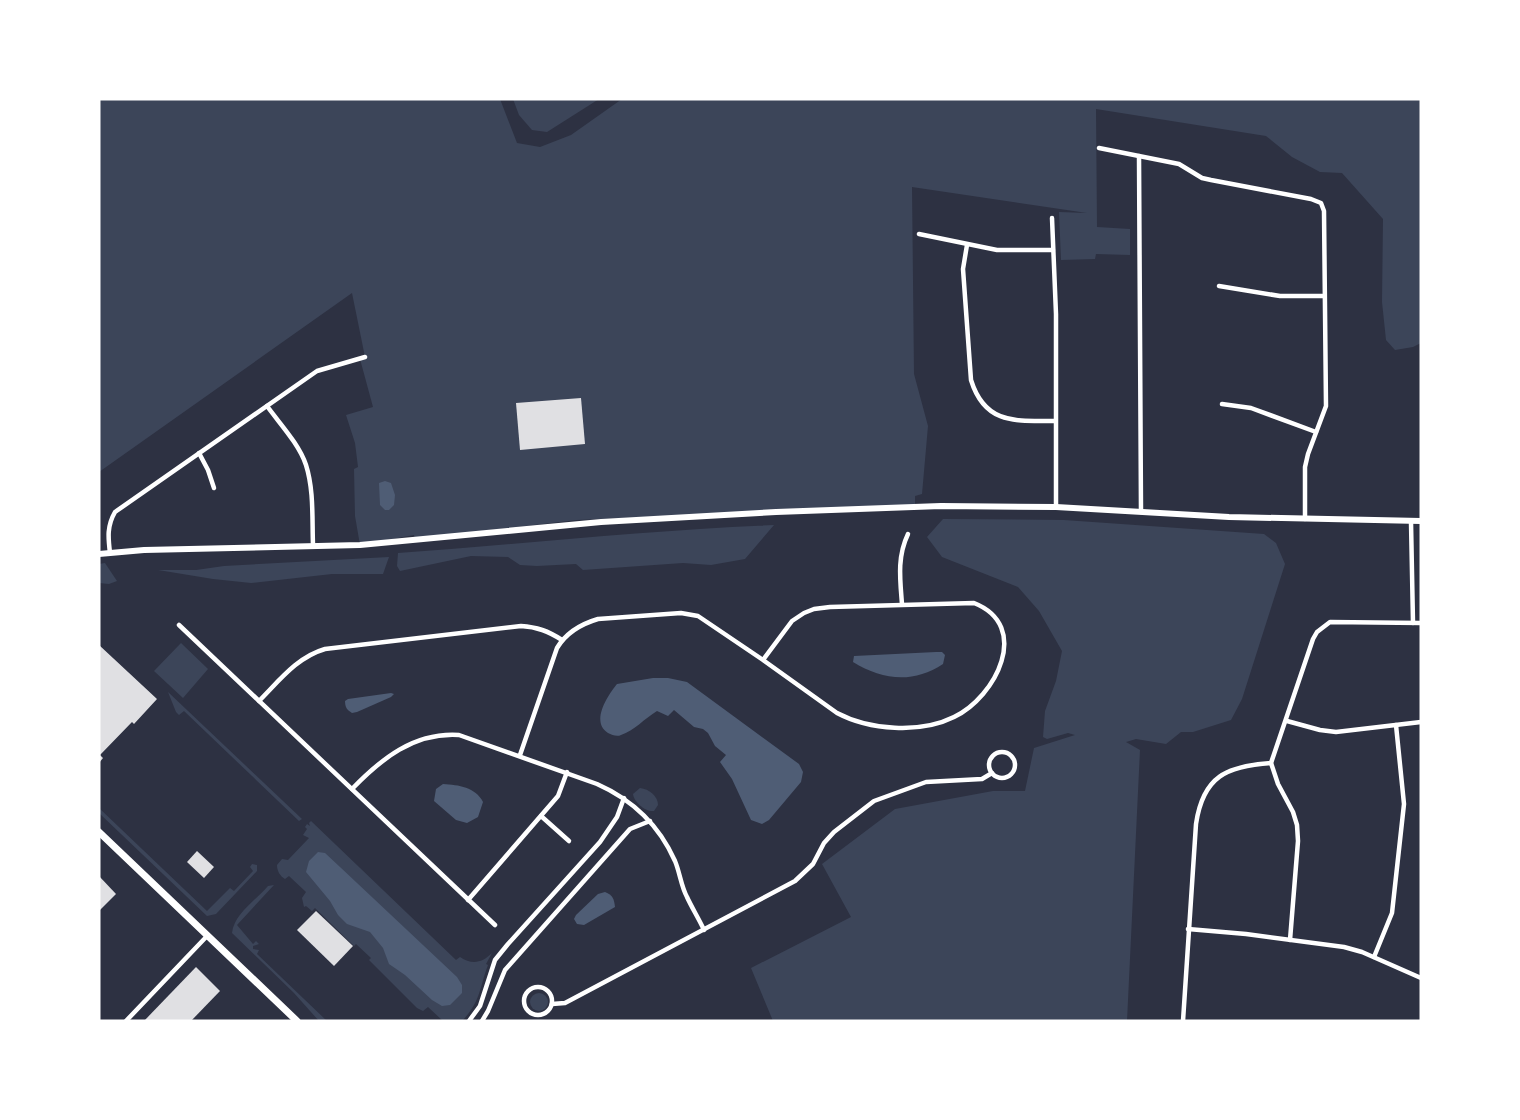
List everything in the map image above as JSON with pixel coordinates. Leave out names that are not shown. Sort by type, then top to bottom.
[{"type":"main road","points":[[99,554],[144,550],[360,545],[601,522],[941,506],[1056,507],[1229,517],[1421,522]]},
{"type":"main road","points":[[99,832],[297,1021]]},
{"type":"street","points":[[1099,148],[1179,164],[1202,178],[1311,199],[1321,203],[1324,211],[1323,296],[1326,406],[1305,467],[1305,519]]},
{"type":"street","points":[[1139,156],[1141,512]]},
{"type":"street","points":[[1052,218],[1056,314],[1056,507]]},
{"type":"street","points":[[919,234],[967,245],[1009,251],[1053,250]]},
{"type":"street","points":[[967,245],[963,269],[971,380],[978,397],[990,411],[1000,417],[1015,420],[1055,421]]},
{"type":"street","points":[[1219,286],[1280,296],[1323,296]]},
{"type":"street","points":[[110,553],[108,530],[115,512],[317,370],[365,357]]},
{"type":"street","points":[[1222,404],[1251,408],[1316,432]]},
{"type":"street","points":[[267,406],[306,464],[310,485],[313,545]]},
{"type":"street","points":[[199,453],[214,488]]},
{"type":"street","points":[[1412,522],[1413,623]]},
{"type":"street","points":[[902,604],[899,563],[902,546],[908,534]]},
{"type":"street","points":[[520,756],[549,669],[562,640],[585,623],[598,619],[681,613],[698,616],[837,713],[876,727],[924,726],[954,717],[970,708],[984,694],[993,680],[1004,650],[1004,636],[994,615],[985,607],[974,603],[830,607],[804,613],[792,621],[763,660]]},
{"type":"street","points":[[1290,940],[1298,841],[1297,825],[1271,763],[1313,639],[1325,624],[1338,621],[1421,623]]},
{"type":"street","points":[[179,625],[495,925]]},
{"type":"street","points":[[259,701],[303,658],[325,649],[521,626],[536,627],[562,640]]},
{"type":"street","points":[[1287,721],[1336,732],[1421,722]]},
{"type":"street","points":[[1374,957],[1392,913],[1404,804],[1396,725]]},
{"type":"street","points":[[352,789],[389,755],[432,735],[459,735],[597,784],[624,798],[650,821],[671,855],[686,896],[704,930]]},
{"type":"street","points":[[1003,752],[1013,758],[1015,766],[1010,776],[1002,778],[992,773],[989,765],[995,755],[1003,752]]},
{"type":"street","points":[[1183,1021],[1196,824],[1203,798],[1210,786],[1225,772],[1240,766],[1271,763]]},
{"type":"street","points":[[468,900],[558,796],[567,772]]},
{"type":"street","points":[[552,1004],[565,1003],[795,881],[813,864],[824,843],[834,832],[874,801],[926,782],[982,779],[992,773]]},
{"type":"street","points":[[469,1021],[480,1006],[495,960],[600,842],[617,817],[624,798]]},
{"type":"street","points":[[541,816],[569,842]]},
{"type":"street","points":[[482,1021],[505,970],[630,829],[650,821]]},
{"type":"street","points":[[1188,929],[1344,947],[1374,957],[1421,978]]},
{"type":"street","points":[[126,1021],[208,935]]},
{"type":"street","points":[[543,987],[550,994],[552,1004],[545,1014],[536,1015],[526,1008],[524,999],[529,990],[543,987]]},
{"type":"shaded area","points":[[99,99],[500,99],[517,143],[540,147],[571,135],[622,99],[1421,99],[1421,343],[1395,350],[1386,340],[1382,302],[1383,219],[1342,173],[1320,172],[1292,157],[1266,136],[1096,109],[1097,227],[1130,229],[1130,255],[1096,254],[1095,259],[1061,260],[1059,212],[1087,213],[912,187],[914,374],[928,426],[922,494],[915,496],[915,505],[577,520],[415,539],[414,535],[360,545],[355,516],[354,469],[358,467],[355,443],[346,415],[373,407],[360,359],[365,357],[352,293],[99,472]]},
{"type":"shaded area","points":[[513,99],[599,99],[547,132],[532,130],[519,115]]},
{"type":"shaded area","points":[[385,481],[391,483],[395,495],[394,505],[389,510],[385,510],[380,505],[379,483]]},
{"type":"shaded area","points":[[943,519],[1064,520],[1264,534],[1276,543],[1285,564],[1242,699],[1231,720],[1193,732],[1181,732],[1166,744],[1136,739],[1126,742],[1140,750],[1127,1021],[773,1021],[751,968],[851,917],[822,864],[895,809],[993,791],[1025,791],[1034,748],[1075,735],[1068,733],[1047,739],[1043,737],[1045,711],[1056,681],[1062,651],[1039,611],[1018,587],[942,557],[927,537]]},
{"type":"shaded area","points":[[774,525],[745,559],[711,565],[683,563],[583,570],[576,564],[520,565],[508,557],[471,556],[400,571],[397,566],[398,553]]},
{"type":"shaded area","points":[[389,557],[383,574],[332,574],[251,583],[158,570],[196,570],[224,566]]},
{"type":"shaded area","points":[[105,563],[117,581],[109,584],[99,583],[99,564]]},
{"type":"shaded area","points":[[181,643],[208,669],[183,698],[154,671]]},
{"type":"shaded area","points":[[942,652],[945,655],[943,664],[920,675],[909,677],[886,676],[853,662],[854,656]]},
{"type":"shaded area","points":[[653,678],[687,682],[799,764],[803,772],[801,782],[769,820],[762,824],[751,820],[732,779],[720,762],[726,755],[715,746],[708,733],[694,727],[674,710],[668,716],[657,711],[630,731],[619,736],[610,734],[603,728],[602,708],[617,684]]},
{"type":"shaded area","points":[[168,692],[302,819],[299,821],[184,711],[179,715]]},
{"type":"shaded area","points":[[394,694],[391,697],[357,712],[352,713],[345,705],[348,699]]},
{"type":"shaded area","points":[[443,784],[461,786],[476,793],[483,802],[478,817],[467,823],[456,820],[434,801],[436,789]]},
{"type":"shaded area","points":[[640,788],[650,791],[655,796],[658,805],[654,811],[640,806],[635,800],[633,794]]},
{"type":"shaded area","points":[[99,808],[207,911],[230,888],[234,891],[253,871],[250,867],[252,864],[257,865],[257,871],[216,914],[207,916],[99,813]]},
{"type":"shaded area","points":[[311,821],[456,960],[460,957],[477,962],[492,953],[486,964],[488,965],[476,1001],[462,1021],[443,1021],[428,1007],[423,1011],[417,1008],[356,944],[354,946],[315,908],[312,911],[304,907],[302,898],[306,892],[289,876],[285,879],[278,871],[277,865],[282,859],[288,860],[309,838],[303,835],[307,829],[305,827],[307,824],[310,826]]},
{"type":"shaded area","points":[[318,852],[325,853],[457,977],[462,985],[462,993],[450,1005],[442,1006],[432,1000],[405,975],[389,964],[383,948],[370,932],[347,924],[338,915],[330,901],[306,872],[309,861]]},
{"type":"shaded area","points":[[274,885],[237,925],[253,944],[256,941],[259,944],[253,946],[253,949],[259,950],[257,954],[327,1021],[319,1021],[294,993],[232,933],[241,913],[268,886]]},
{"type":"shaded area","points":[[605,892],[613,898],[615,907],[584,925],[577,924],[574,919],[576,915],[598,894]]},
{"type":"shaded area","points":[[539,993],[545,996],[548,1002],[545,1008],[539,1011],[533,1008],[530,1002],[533,996]]},
{"type":"building","points":[[581,398],[585,444],[520,450],[516,403]]},
{"type":"building","points":[[99,645],[157,699],[100,755],[103,758],[99,763]]},
{"type":"building","points":[[197,851],[214,867],[204,878],[187,862]]},
{"type":"building","points":[[99,876],[116,894],[99,911]]},
{"type":"building","points":[[316,911],[353,946],[334,966],[297,930]]},
{"type":"building","points":[[196,967],[220,991],[191,1021],[144,1021]]}]
